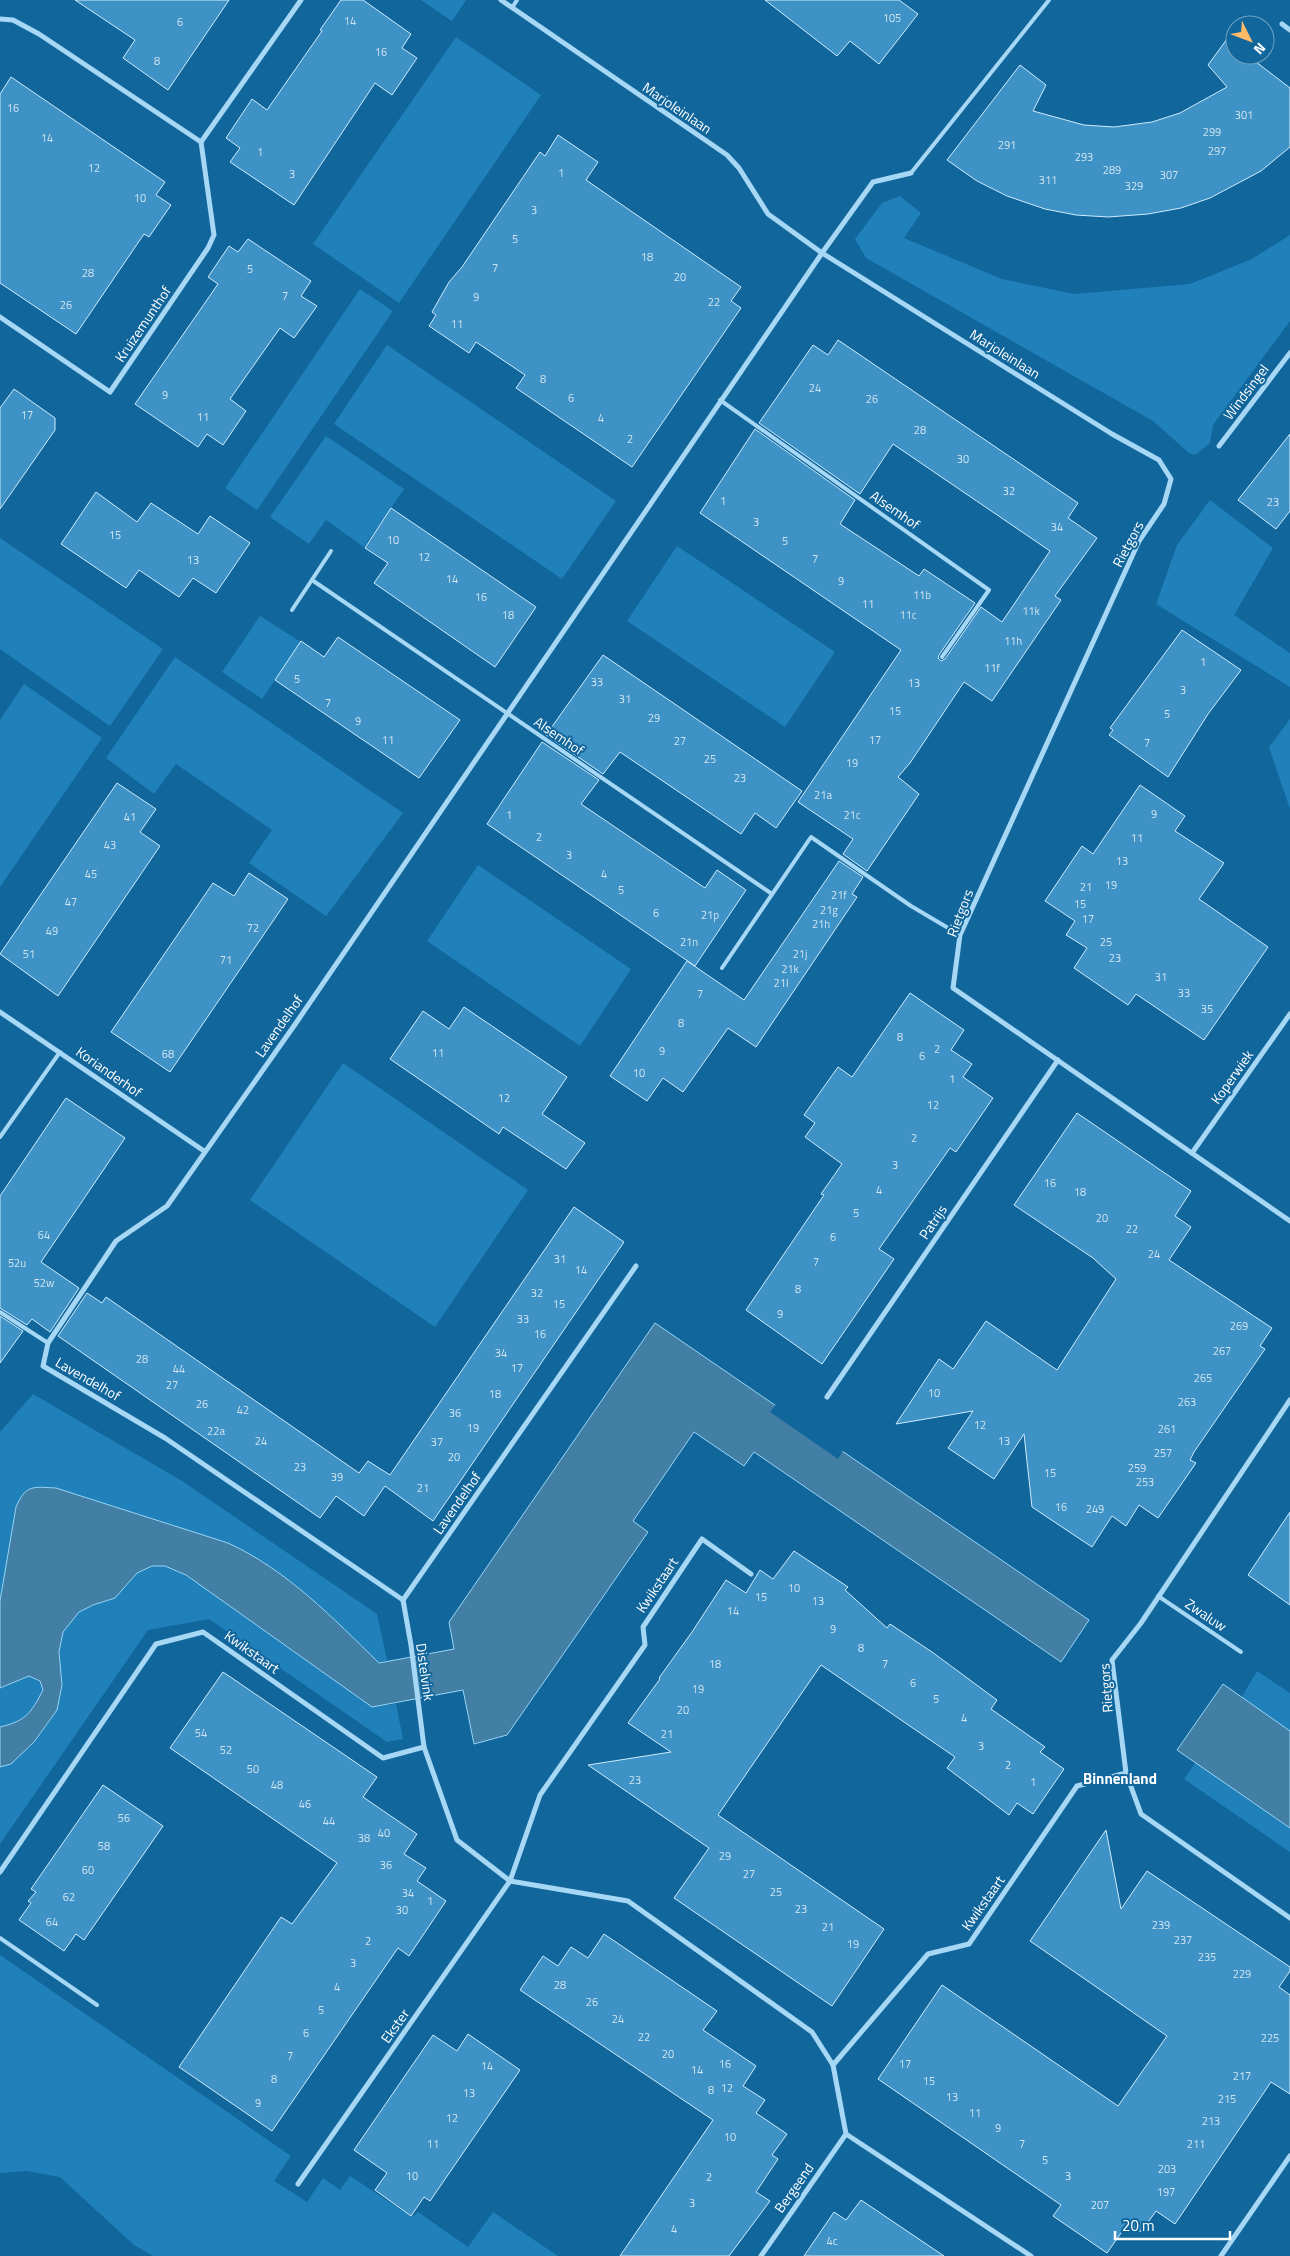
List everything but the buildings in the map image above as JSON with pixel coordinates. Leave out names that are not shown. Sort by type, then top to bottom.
[{"type":"street","points":[[0,18],[13,20],[39,34],[201,142],[301,0]]},
{"type":"street","name":"Marjoleinlaan","points":[[500,0],[727,155],[739,168],[768,214],[822,252],[1112,434],[1159,460],[1171,479]]},
{"type":"street","points":[[1282,24],[1290,30]]},
{"type":"street","name":"Kruizemunthof","points":[[0,317],[110,392],[208,248],[214,235],[201,142]]},
{"type":"street","points":[[506,714],[822,252],[873,182],[911,173]]},
{"type":"street","name":"Windsingel","points":[[1219,446],[1290,353]]},
{"type":"street","name":"Rietgors","points":[[1171,479],[1164,504],[1140,541],[960,935],[953,988],[1290,1221]]},
{"type":"street","name":"Lavendelhof","points":[[506,714],[296,1023],[167,1206],[116,1240],[48,1343],[43,1366],[165,1438],[403,1600],[636,1266]]},
{"type":"street","name":"Korianderhof","points":[[0,1012],[204,1151]]},
{"type":"street","name":"Koperwiek","points":[[1192,1153],[1290,1014]]},
{"type":"street","name":"Patrijs","points":[[827,1397],[1058,1060]]},
{"type":"street","name":"Rietgors","points":[[1290,1400],[1158,1596],[1112,1660],[1126,1773],[1140,1814],[1290,1918]]},
{"type":"street","name":"Kwikstaart","points":[[510,1880],[540,1795],[645,1645],[643,1626],[702,1539],[751,1574]]},
{"type":"street","name":"Distelvink","points":[[403,1600],[411,1645],[424,1747]]},
{"type":"street","name":"Kwikstaart","points":[[0,1872],[156,1644],[202,1632],[383,1758],[424,1747]]},
{"type":"street","points":[[424,1747],[457,1840],[510,1880],[628,1901],[812,2032],[833,2065],[846,2134],[1031,2256]]},
{"type":"street","name":"Kwikstaart","points":[[833,2065],[928,1954],[969,1944],[1077,1786],[1126,1773]]},
{"type":"street","name":"Ekster","points":[[298,2184],[510,1880]]},
{"type":"street","name":"Bergeend","points":[[761,2256],[846,2134]]},
{"type":"street","points":[[1221,2256],[1290,2156]]},
{"type":"lane","points":[[512,8],[517,0]]},
{"type":"lane","points":[[911,173],[1049,0]]},
{"type":"lane","name":"Alsemhof","points":[[720,400],[989,590],[942,657]]},
{"type":"lane","points":[[292,610],[331,551]]},
{"type":"lane","name":"Alsemhof","points":[[312,580],[772,894]]},
{"type":"lane","points":[[722,968],[811,837],[912,906],[960,935]]},
{"type":"lane","points":[[0,1137],[60,1052]]},
{"type":"lane","points":[[0,1312],[48,1343]]},
{"type":"lane","name":"Zwaluw","points":[[1158,1596],[1241,1652]]},
{"type":"lane","points":[[0,1938],[97,2005]]},
{"type":"shaded area","points":[[421,0],[466,0],[452,21]]},
{"type":"shaded area","points":[[456,37],[541,95],[399,303],[313,244]]},
{"type":"shaded area","points":[[900,196],[921,213],[904,238],[1002,279],[1074,294],[1190,284],[1252,259],[1290,235],[1290,321],[1213,425],[1210,443],[1195,455],[1189,453],[1153,421],[866,258],[855,239],[882,203]]},
{"type":"shaded area","points":[[360,289],[393,311],[257,510],[225,488]]},
{"type":"shaded area","points":[[387,345],[616,501],[562,579],[334,424]]},
{"type":"shaded area","points":[[326,436],[404,489],[364,547],[326,520],[309,544],[270,517]]},
{"type":"shaded area","points":[[1210,500],[1273,548],[1234,615],[1290,653],[1290,687],[1156,604],[1177,545]]},
{"type":"shaded area","points":[[0,538],[163,649],[110,726],[0,649]]},
{"type":"shaded area","points":[[677,546],[835,652],[785,727],[627,621]]},
{"type":"shaded area","points":[[260,616],[301,642],[262,699],[222,672]]},
{"type":"shaded area","points":[[175,657],[403,813],[326,916],[249,863],[272,830],[176,764],[154,794],[106,758]]},
{"type":"shaded area","points":[[24,684],[102,738],[0,887],[0,720]]},
{"type":"shaded area","points":[[1290,719],[1290,809],[1269,747]]},
{"type":"shaded area","points":[[478,865],[631,969],[580,1046],[427,941]]},
{"type":"shaded area","points":[[343,1063],[528,1190],[435,1327],[250,1200]]},
{"type":"shaded area","points":[[655,1323],[1089,1620],[1061,1662],[754,1452],[744,1466],[694,1432],[633,1521],[648,1532],[507,1735],[474,1744],[463,1690],[372,1707],[186,1575],[165,1566],[152,1566],[137,1573],[115,1598],[79,1612],[63,1632],[59,1652],[62,1685],[57,1710],[34,1742],[11,1764],[0,1767],[0,1727],[16,1722],[27,1715],[43,1690],[40,1681],[29,1676],[0,1688],[0,1601],[16,1507],[23,1494],[31,1488],[56,1488],[228,1543],[250,1554],[290,1581],[327,1612],[379,1663],[454,1649],[449,1622]]},
{"type":"shaded area","points":[[33,1394],[182,1481],[377,1614],[387,1660],[379,1663],[308,1596],[290,1581],[250,1554],[228,1543],[56,1488],[16,1507],[0,1601],[0,1432]]},
{"type":"shaded area","points":[[152,1566],[165,1566],[186,1575],[372,1707],[396,1704],[403,1739],[387,1742],[209,1619],[148,1630],[0,1844],[0,1767],[11,1764],[34,1743],[57,1710],[62,1685],[59,1652],[63,1632],[79,1612],[115,1598],[137,1573]]},
{"type":"shaded area","points":[[1257,1671],[1290,1693],[1290,1731],[1241,1698]]},
{"type":"shaded area","points":[[29,1676],[40,1681],[43,1690],[39,1698],[22,1719],[0,1727],[0,1688]]},
{"type":"shaded area","points":[[1223,1684],[1290,1731],[1290,1828],[1177,1750]]},
{"type":"shaded area","points":[[1196,1762],[1290,1828],[1290,1852],[1184,1779]]},
{"type":"shaded area","points":[[0,1955],[291,2156],[274,2181],[307,2202],[323,2178],[340,2190],[350,2176],[412,2217],[418,2212],[468,2247],[493,2212],[558,2256],[153,2256],[134,2245],[60,2177],[27,2171],[0,2173]]},
{"type":"pier","points":[[777,1403],[844,1449],[838,1459],[770,1412]]},
{"type":"district","name":"Binnenland","points":[[1120,1779]]}]
